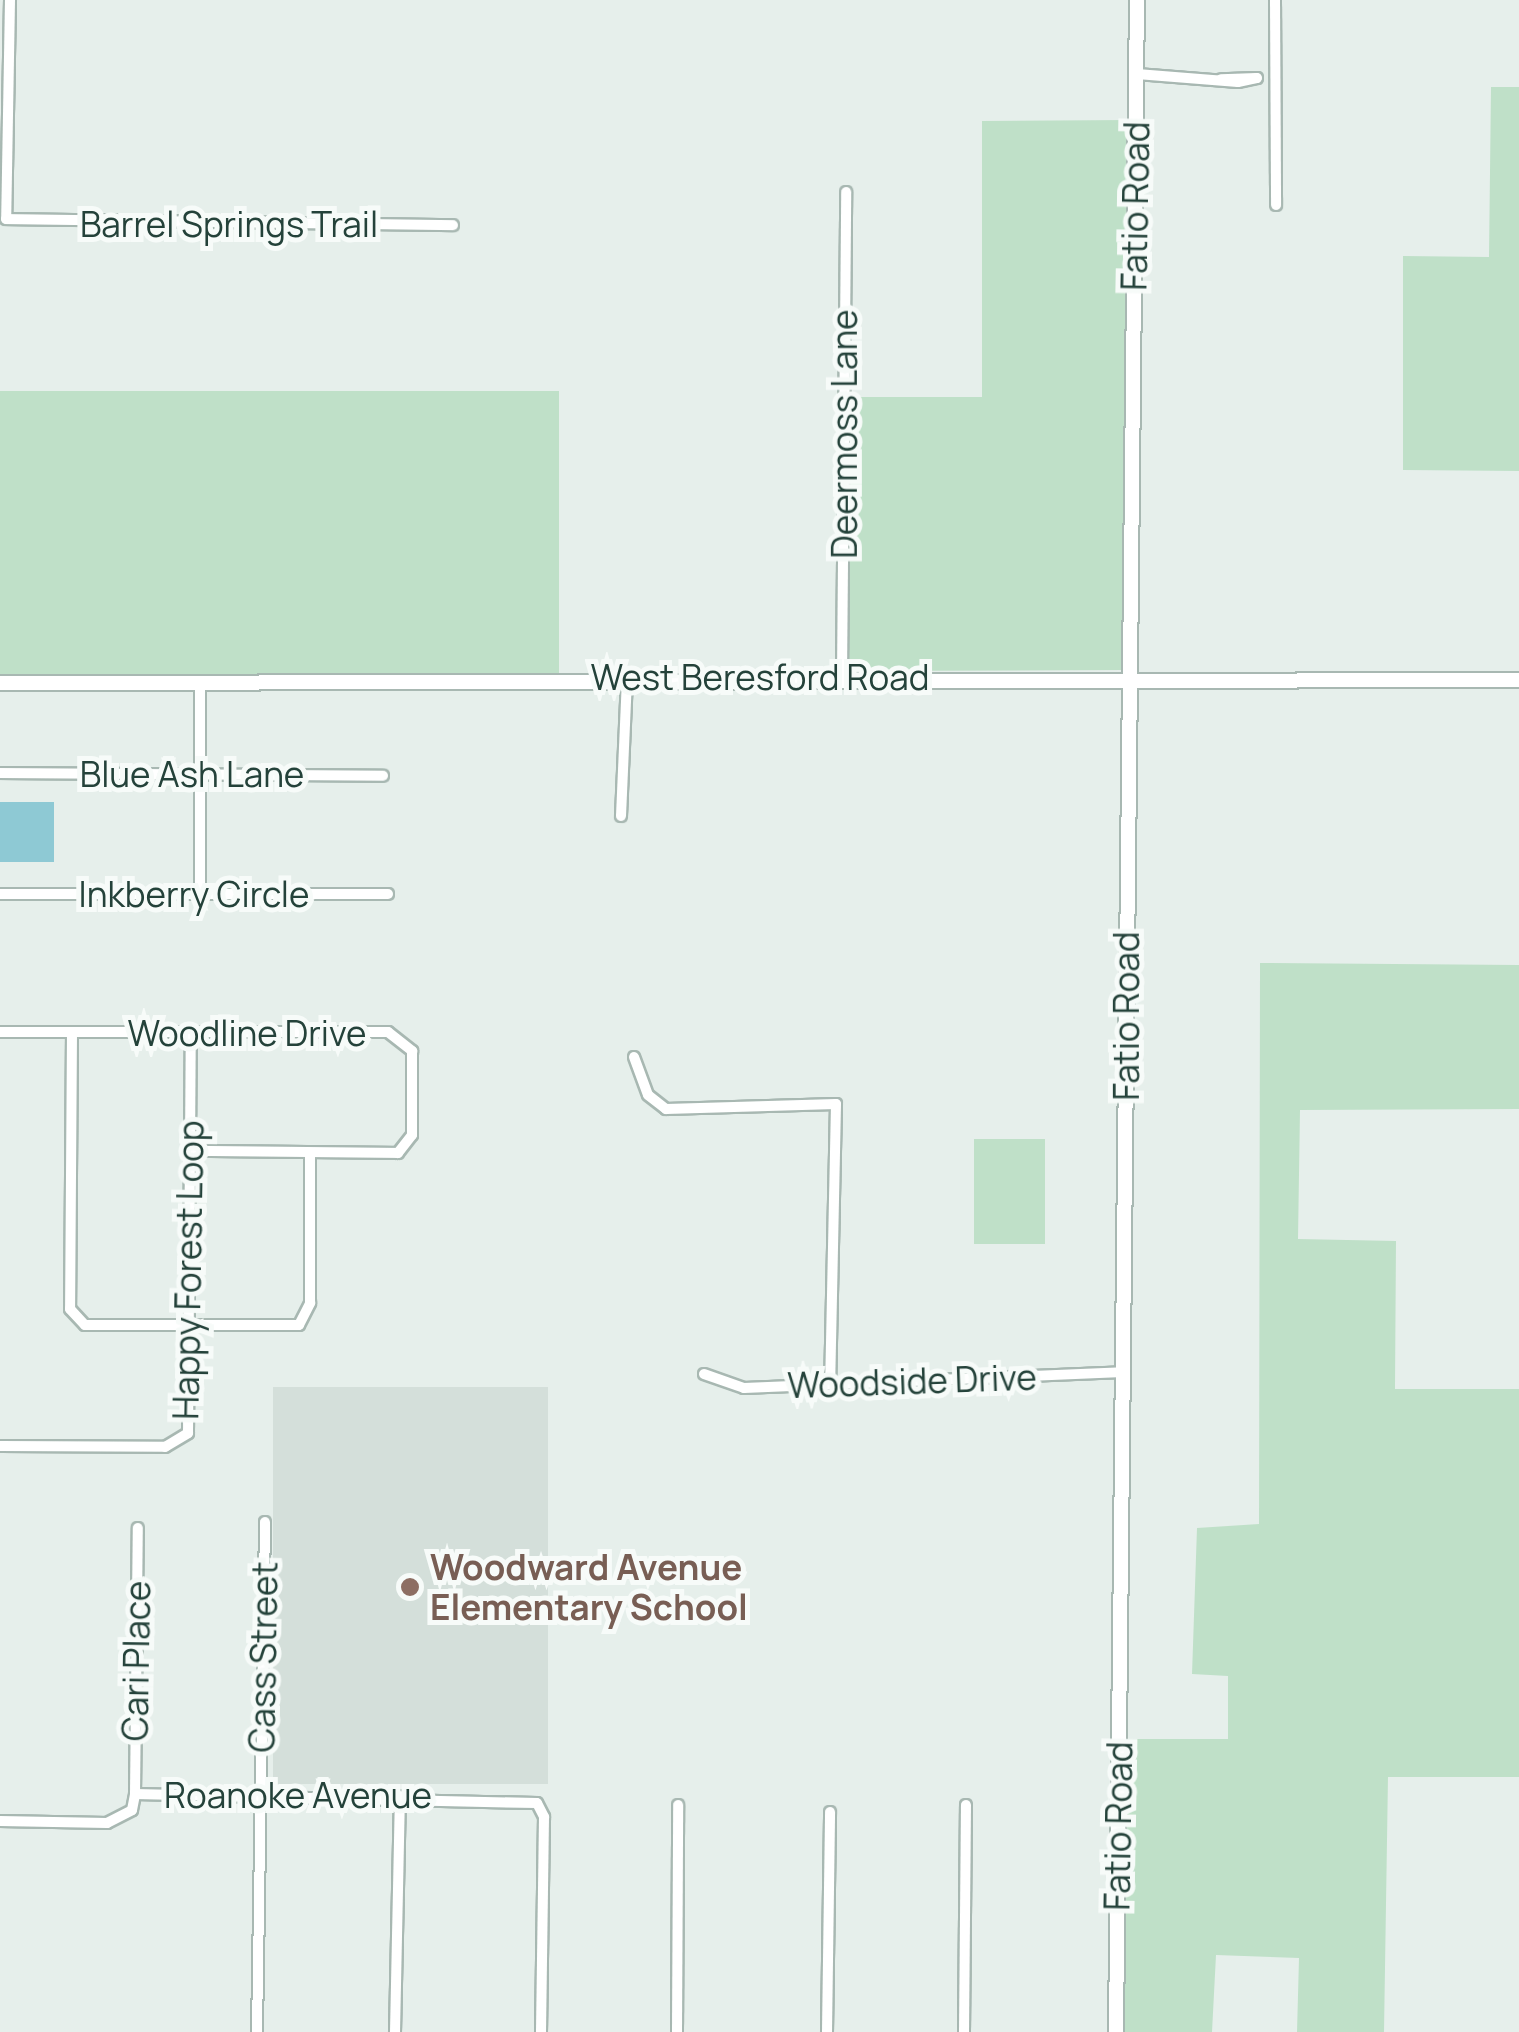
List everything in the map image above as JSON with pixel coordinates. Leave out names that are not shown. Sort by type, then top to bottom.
[{"type":"street","name":"Barrel Springs Trail","points":[[10,0],[6,219],[453,225]]},
{"type":"street","name":"Fatio Road","points":[[1116,2032],[1137,0]]},
{"type":"street","points":[[1274,0],[1276,205]]},
{"type":"street","points":[[1137,74],[1274,77]]},
{"type":"street","name":"Deermoss Lane","points":[[842,677],[846,192]]},
{"type":"street","name":"West Beresford Road","points":[[0,683],[1128,676],[1519,680]]},
{"type":"street","points":[[621,816],[626,677]]},
{"type":"street","points":[[200,680],[200,894]]},
{"type":"street","name":"Blue Ash Lane","points":[[0,773],[383,776]]},
{"type":"street","name":"Inkberry Circle","points":[[0,894],[388,894]]},
{"type":"street","name":"Woodline Drive","points":[[0,1032],[404,1036],[412,1051],[408,1144],[398,1152],[192,1151]]},
{"type":"street","points":[[72,1033],[70,1309],[85,1325],[284,1326],[307,1316],[310,1154]]},
{"type":"street","name":"Happy Forest Loop","points":[[0,1446],[179,1444],[190,1413],[191,1034]]},
{"type":"street","points":[[634,1057],[648,1096],[666,1109],[836,1104],[830,1384]]},
{"type":"street","name":"Woodside Drive","points":[[704,1374],[744,1388],[1123,1372]]},
{"type":"street","name":"Cass Street","points":[[257,2032],[265,1522]]},
{"type":"street","name":"Cari Place","points":[[135,1794],[138,1528]]},
{"type":"street","name":"Roanoke Avenue","points":[[0,1821],[106,1823],[132,1810],[135,1794],[520,1798],[538,1804],[544,1816],[541,2032]]},
{"type":"street","points":[[395,2032],[400,1796]]},
{"type":"street","points":[[677,2032],[678,1805]]},
{"type":"street","points":[[964,2032],[966,1805]]},
{"type":"street","points":[[827,2032],[830,1812]]},
{"type":"shaded area","name":"Woodward Avenue Elementary School","points":[[273,1387],[548,1387],[548,1784],[273,1784]]},
{"type":"green space","points":[[1491,87],[1519,87],[1519,471],[1403,470],[1403,256],[1489,257]]},
{"type":"green space","points":[[1130,120],[1123,670],[846,671],[849,397],[982,397],[982,121]]},
{"type":"green space","points":[[0,391],[559,391],[559,677],[0,677]]},
{"type":"green space","points":[[1260,963],[1519,965],[1519,1109],[1300,1110],[1298,1239],[1396,1241],[1395,1389],[1519,1389],[1519,1777],[1388,1777],[1384,2032],[1297,2032],[1299,1958],[1216,1955],[1212,2032],[1124,2032],[1125,1739],[1228,1739],[1228,1676],[1192,1674],[1197,1528],[1259,1524]]},
{"type":"green space","points":[[974,1139],[1045,1139],[1045,1244],[974,1244]]},
{"type":"water","points":[[0,802],[54,802],[54,862],[0,862]]},
{"type":"place","name":"Woodward Avenue Elementary School","points":[[410,1587]]}]
